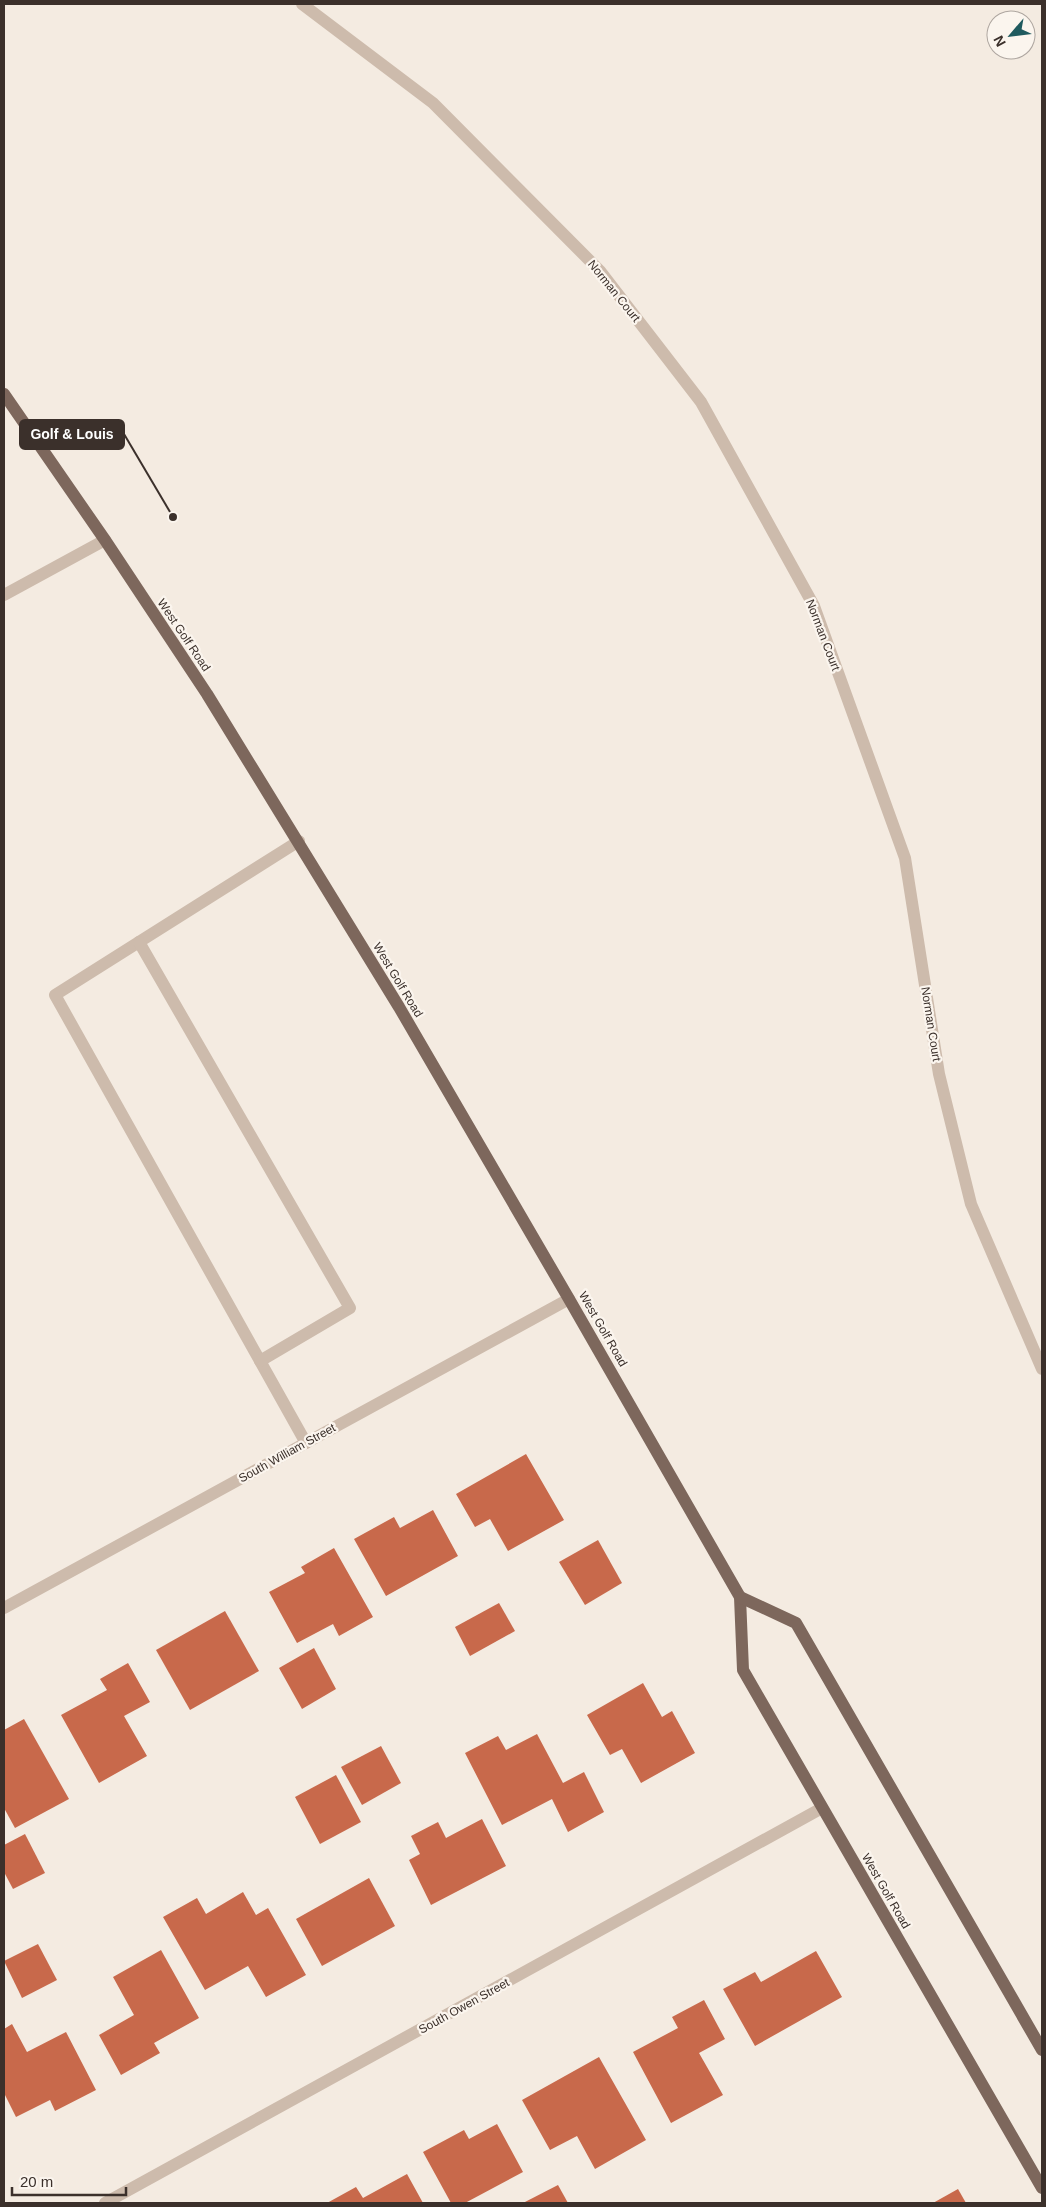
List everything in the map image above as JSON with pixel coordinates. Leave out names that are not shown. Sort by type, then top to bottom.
[{"type":"main road","name":"West Golf Road","points":[[4,394],[105,540],[207,694],[299,841],[399,1007],[570,1299],[740,1597],[743,1670],[1042,2188]]},
{"type":"main road","points":[[740,1597],[796,1623],[1042,2050]]},
{"type":"street","name":"Norman Court","points":[[302,4],[433,104],[600,271],[701,402],[814,606],[904,858],[939,1074],[971,1204],[1042,1370]]},
{"type":"street","points":[[4,595],[105,540]]},
{"type":"street","points":[[299,841],[55,995],[306,1443]]},
{"type":"street","points":[[139,942],[350,1308],[260,1361]]},
{"type":"street","name":"South William Street","points":[[4,1608],[570,1299]]},
{"type":"street","name":"South Owen Street","points":[[105,2203],[822,1808]]},
{"type":"building","points":[[526,1454],[564,1520],[508,1551],[490,1519],[475,1527],[456,1494]]},
{"type":"building","points":[[433,1510],[458,1556],[386,1596],[354,1539],[394,1517],[400,1528]]},
{"type":"building","points":[[598,1540],[622,1583],[585,1605],[559,1562]]},
{"type":"building","points":[[334,1548],[373,1617],[339,1636],[333,1624],[297,1643],[269,1592],[305,1573],[301,1567]]},
{"type":"building","points":[[499,1603],[515,1631],[470,1656],[455,1627]]},
{"type":"building","points":[[225,1611],[259,1671],[190,1710],[156,1650]]},
{"type":"building","points":[[314,1648],[336,1689],[302,1709],[279,1668]]},
{"type":"building","points":[[128,1663],[150,1702],[124,1716],[147,1756],[99,1783],[61,1715],[107,1690],[100,1679]]},
{"type":"building","points":[[643,1683],[662,1717],[672,1711],[695,1753],[641,1783],[622,1749],[610,1755],[587,1715]]},
{"type":"building","points":[[24,1719],[69,1799],[15,1828],[4,1808],[4,1730]]},
{"type":"building","points":[[537,1734],[563,1783],[584,1772],[604,1812],[568,1832],[552,1799],[502,1825],[465,1753],[498,1736],[506,1750]]},
{"type":"building","points":[[381,1746],[401,1783],[362,1805],[341,1767]]},
{"type":"building","points":[[336,1775],[361,1822],[320,1844],[295,1797]]},
{"type":"building","points":[[482,1819],[506,1866],[431,1905],[409,1860],[420,1854],[411,1836],[438,1822],[446,1838]]},
{"type":"building","points":[[25,1834],[45,1873],[13,1889],[4,1872],[4,1845]]},
{"type":"building","points":[[369,1878],[395,1926],[322,1966],[296,1919]]},
{"type":"building","points":[[243,1892],[256,1915],[268,1908],[306,1975],[266,1997],[248,1966],[205,1990],[163,1917],[197,1898],[206,1914]]},
{"type":"building","points":[[38,1944],[57,1980],[22,1998],[4,1961]]},
{"type":"building","points":[[161,1950],[199,2018],[154,2043],[160,2053],[121,2075],[99,2035],[134,2015],[113,1977]]},
{"type":"building","points":[[816,1951],[842,1997],[755,2046],[723,1989],[755,1972],[761,1982]]},
{"type":"building","points":[[704,2000],[725,2039],[699,2053],[723,2095],[671,2123],[633,2052],[678,2028],[672,2017]]},
{"type":"building","points":[[12,2024],[27,2052],[66,2032],[96,2090],[55,2111],[50,2100],[16,2117],[4,2093],[4,2029]]},
{"type":"building","points":[[599,2057],[646,2140],[595,2169],[577,2136],[550,2150],[522,2100]]},
{"type":"building","points":[[497,2124],[523,2172],[465,2203],[451,2203],[423,2152],[464,2130],[469,2139]]},
{"type":"building","points":[[407,2174],[423,2203],[327,2203],[356,2187],[363,2198]]},
{"type":"building","points":[[558,2185],[568,2203],[523,2203]]},
{"type":"building","points":[[958,2189],[966,2203],[933,2203]]},
{"type":"place","name":"Golf & Louis","points":[[173,517]]}]
